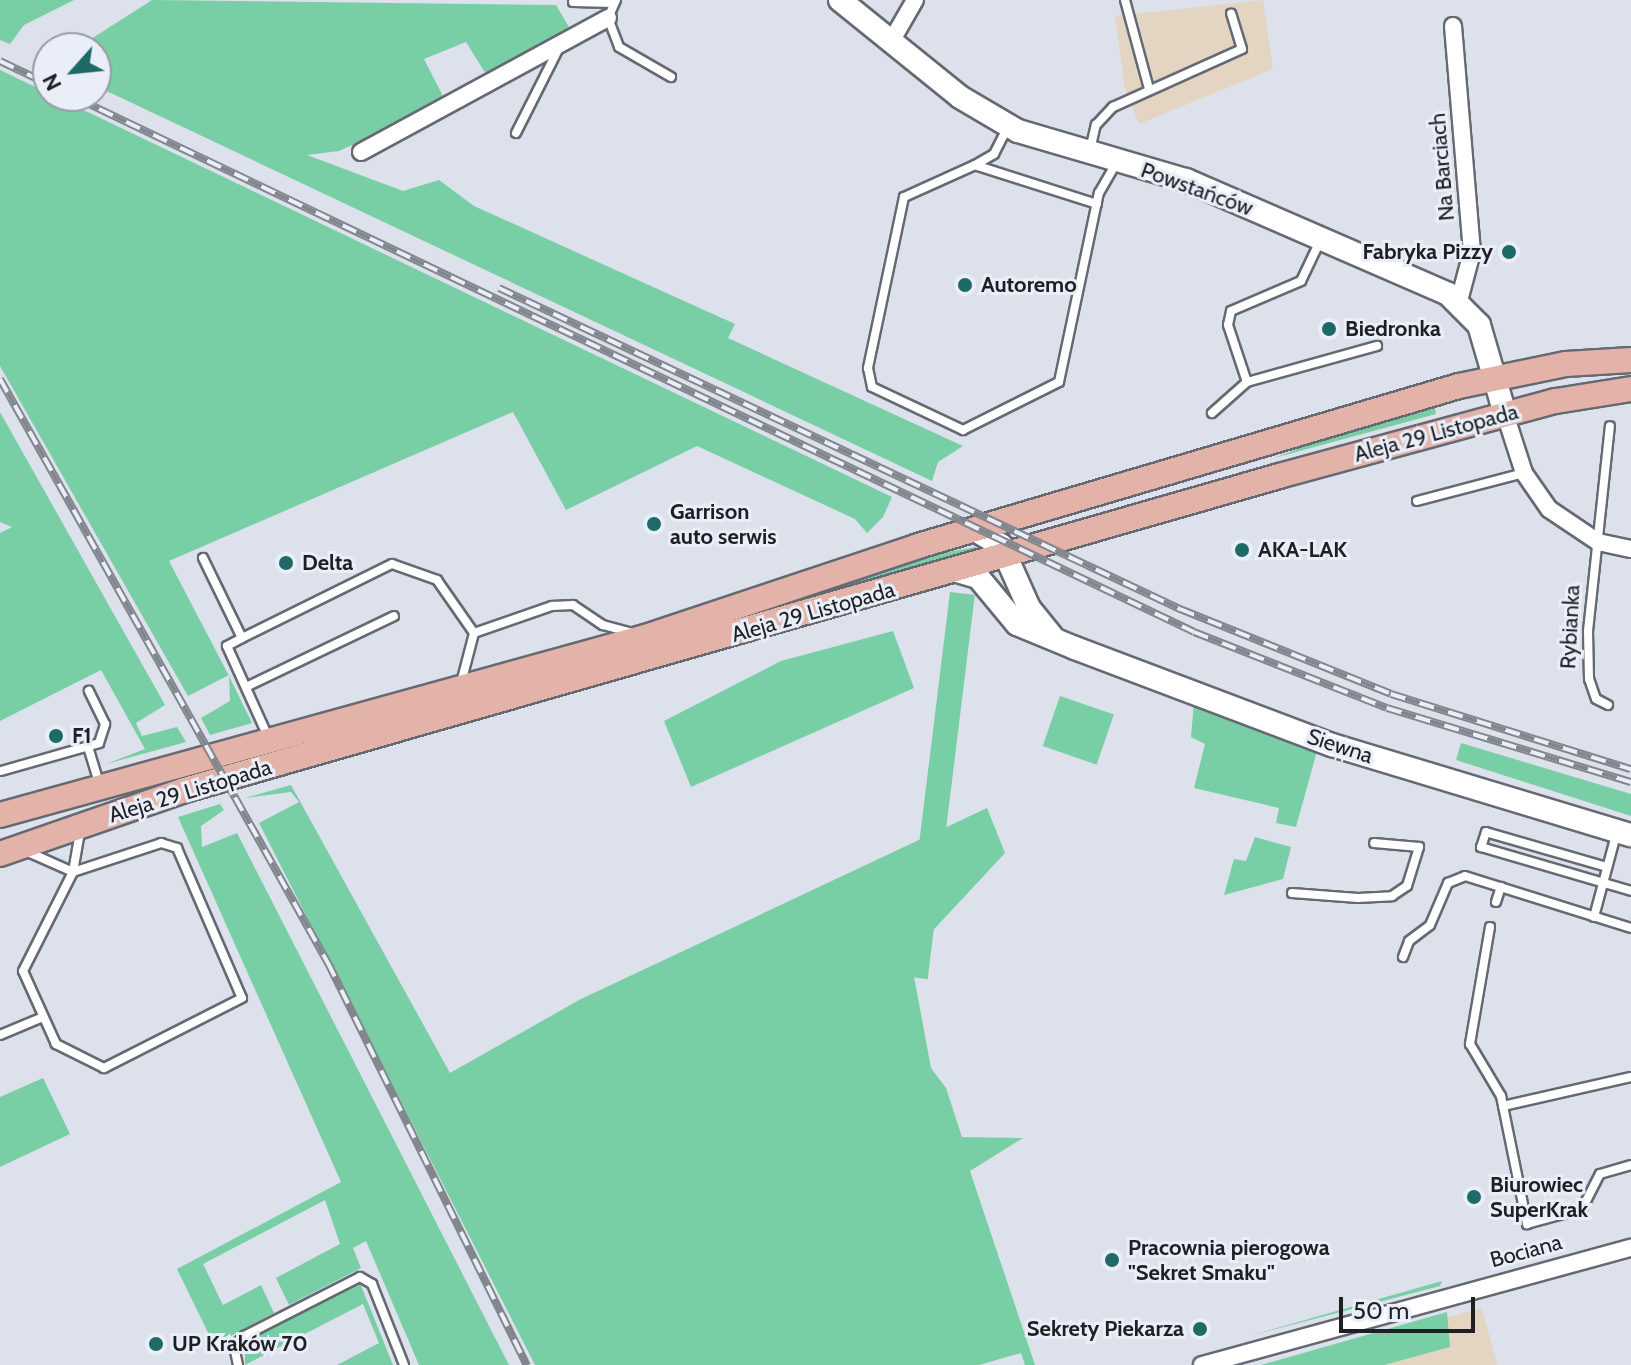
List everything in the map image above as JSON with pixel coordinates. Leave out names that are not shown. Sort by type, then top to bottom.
[{"type":"main road","name":"Aleja 29 Listopada","points":[[6,853],[93,822],[957,571],[982,573],[991,540],[1018,517],[1495,377],[1631,360]]},
{"type":"main road","name":"Aleja 29 Listopada","points":[[0,815],[271,744],[991,540],[1505,414],[1631,389]]},
{"type":"street","name":"Powstańców","points":[[840,0],[1009,126],[1089,154],[1186,180],[1459,301]]},
{"type":"street","points":[[892,40],[915,0]]},
{"type":"street","points":[[361,152],[558,50],[613,7]]},
{"type":"street","name":"Na Barciach","points":[[1453,26],[1472,252],[1459,301]]},
{"type":"street","points":[[1459,301],[1479,325],[1524,473],[1557,516],[1598,542],[1631,549]]},
{"type":"street","name":"Siewna","points":[[991,540],[1029,608],[1056,639]]},
{"type":"street","name":"Siewna","points":[[982,573],[1008,618],[1056,639],[1332,745],[1624,833]]},
{"type":"street","name":"Bociana","points":[[1202,1365],[1631,1248]]},
{"type":"lane","points":[[1125,0],[1149,89]]},
{"type":"lane","points":[[573,2],[613,7],[619,47],[671,77]]},
{"type":"lane","points":[[1089,154],[1103,114],[1149,89],[1242,49],[1231,14]]},
{"type":"lane","points":[[516,133],[558,50]]},
{"type":"lane","points":[[1009,126],[994,154],[904,197],[868,368],[881,396],[963,430],[1059,382],[1097,204],[1117,162]]},
{"type":"lane","points":[[975,165],[1097,204]]},
{"type":"lane","points":[[1247,382],[1228,325],[1231,311],[1301,281],[1321,240]]},
{"type":"lane","points":[[1212,413],[1247,382],[1377,346]]},
{"type":"lane","name":"Rybianka","points":[[1608,705],[1596,699],[1589,679],[1610,426]]},
{"type":"lane","points":[[1417,501],[1524,473]]},
{"type":"lane","points":[[203,558],[242,638]]},
{"type":"lane","points":[[271,744],[227,646],[392,564],[437,580],[474,633]]},
{"type":"lane","points":[[474,633],[573,605],[603,625],[645,637]]},
{"type":"lane","points":[[246,687],[394,616]]},
{"type":"lane","points":[[457,691],[474,633]]},
{"type":"lane","points":[[1,771],[89,750],[106,729],[89,691]]},
{"type":"lane","points":[[89,750],[101,791]]},
{"type":"lane","points":[[6,853],[40,854],[73,872],[172,843],[242,998],[110,1068],[59,1048],[23,971],[73,872],[77,838],[93,822]]},
{"type":"lane","points":[[1607,867],[1486,832],[1481,847],[1631,891]]},
{"type":"lane","points":[[1594,917],[1607,867],[1624,833]]},
{"type":"lane","points":[[1292,893],[1392,896],[1416,870],[1419,847],[1374,843]]},
{"type":"lane","points":[[1403,957],[1455,877],[1501,887],[1631,928]]},
{"type":"lane","points":[[1496,902],[1501,887]]},
{"type":"lane","points":[[1490,927],[1468,1023],[1474,1056],[1503,1106],[1527,1224],[1582,1209],[1600,1174],[1631,1165]]},
{"type":"lane","points":[[0,1035],[43,1017]]},
{"type":"lane","points":[[1503,1106],[1631,1077]]},
{"type":"lane","points":[[238,1365],[234,1346],[244,1336],[360,1277],[372,1284],[404,1365]]},
{"type":"shaded area","points":[[1263,0],[1273,69],[1139,124],[1125,89],[1115,16]]},
{"type":"shaded area","points":[[1482,1308],[1497,1365],[1271,1365]]},
{"type":"green space","points":[[0,0],[74,0],[24,25],[10,44],[0,40]]},
{"type":"green space","points":[[152,0],[556,5],[573,34],[489,79],[466,42],[424,59],[446,102],[339,151],[307,155],[403,191],[439,180],[474,206],[735,324],[728,338],[963,446],[938,462],[932,481],[112,94],[112,32],[102,32]]},
{"type":"green space","points":[[0,70],[32,85],[32,112],[88,112],[892,497],[883,517],[867,533],[855,519],[697,446],[566,510],[513,412],[169,561],[229,675],[188,696],[0,366]]},
{"type":"green space","points":[[1435,408],[1436,414],[1274,458],[1316,442]]},
{"type":"green space","points":[[0,412],[165,705],[136,723],[142,736],[177,727],[186,742],[106,764],[145,749],[101,670],[0,721],[0,533],[12,527],[0,522]]},
{"type":"green space","points":[[975,547],[978,551],[807,600],[911,559]]},
{"type":"green space","points":[[950,592],[975,595],[928,979],[903,976]]},
{"type":"green space","points":[[893,631],[914,688],[691,787],[664,721],[781,661]]},
{"type":"green space","points":[[229,676],[252,723],[210,735],[201,718],[230,701]]},
{"type":"green space","points":[[1060,696],[1114,715],[1097,765],[1043,746]]},
{"type":"green space","points":[[1194,702],[1317,751],[1296,827],[1276,823],[1279,808],[1194,788],[1205,744],[1191,737]]},
{"type":"green space","points":[[1461,743],[1631,794],[1631,816],[1456,760]]},
{"type":"green space","points":[[291,785],[450,1073],[581,999],[987,808],[1005,853],[910,955],[931,1068],[946,1088],[962,1137],[1023,1138],[970,1171],[1035,1365],[1025,1365],[1021,1353],[979,1365],[535,1365],[259,823],[299,802],[291,792],[245,798]]},
{"type":"green space","points":[[220,804],[224,810],[201,826],[202,847],[237,833],[509,1365],[419,1365],[366,1241],[353,1248],[361,1268],[289,1305],[276,1278],[340,1244],[325,1200],[203,1264],[223,1305],[261,1285],[274,1313],[225,1339],[216,1336],[218,1353],[177,1269],[341,1182],[178,817]]},
{"type":"green space","points":[[1255,837],[1291,847],[1283,879],[1224,895],[1234,859],[1246,861]]},
{"type":"green space","points":[[43,1078],[70,1134],[0,1167],[0,1097]]},
{"type":"green space","points":[[1442,1281],[1440,1286],[1249,1336]]},
{"type":"green space","points":[[360,1283],[393,1365],[337,1365],[379,1343],[363,1304],[245,1365],[245,1342]]},
{"type":"green space","points":[[1447,1312],[1450,1347],[1384,1365],[1261,1365]]},
{"type":"railway","points":[[0,61],[32,76]]},
{"type":"railway","points":[[105,112],[1194,632],[1387,708],[1631,782]]},
{"type":"railway","points":[[499,288],[1180,609],[1391,694],[1631,769]]},
{"type":"railway","points":[[0,379],[328,963],[527,1365]]},
{"type":"place","name":"Fabryka Pizzy","points":[[1509,252]]},
{"type":"place","name":"Autoremo","points":[[965,285]]},
{"type":"place","name":"Biedronka","points":[[1329,329]]},
{"type":"place","name":"Garrison auto serwis","points":[[654,524]]},
{"type":"place","name":"AKA-LAK","points":[[1242,550]]},
{"type":"place","name":"Delta","points":[[286,563]]},
{"type":"place","name":"F1","points":[[56,736]]},
{"type":"place","name":"Biurowiec SuperKrak","points":[[1474,1197]]},
{"type":"place","name":"Pracownia pierogowa \"Sekret Smaku\"","points":[[1112,1260]]},
{"type":"place","name":"Sekrety Piekarza","points":[[1200,1329]]},
{"type":"place","name":"UP Kraków 70","points":[[156,1344]]}]
